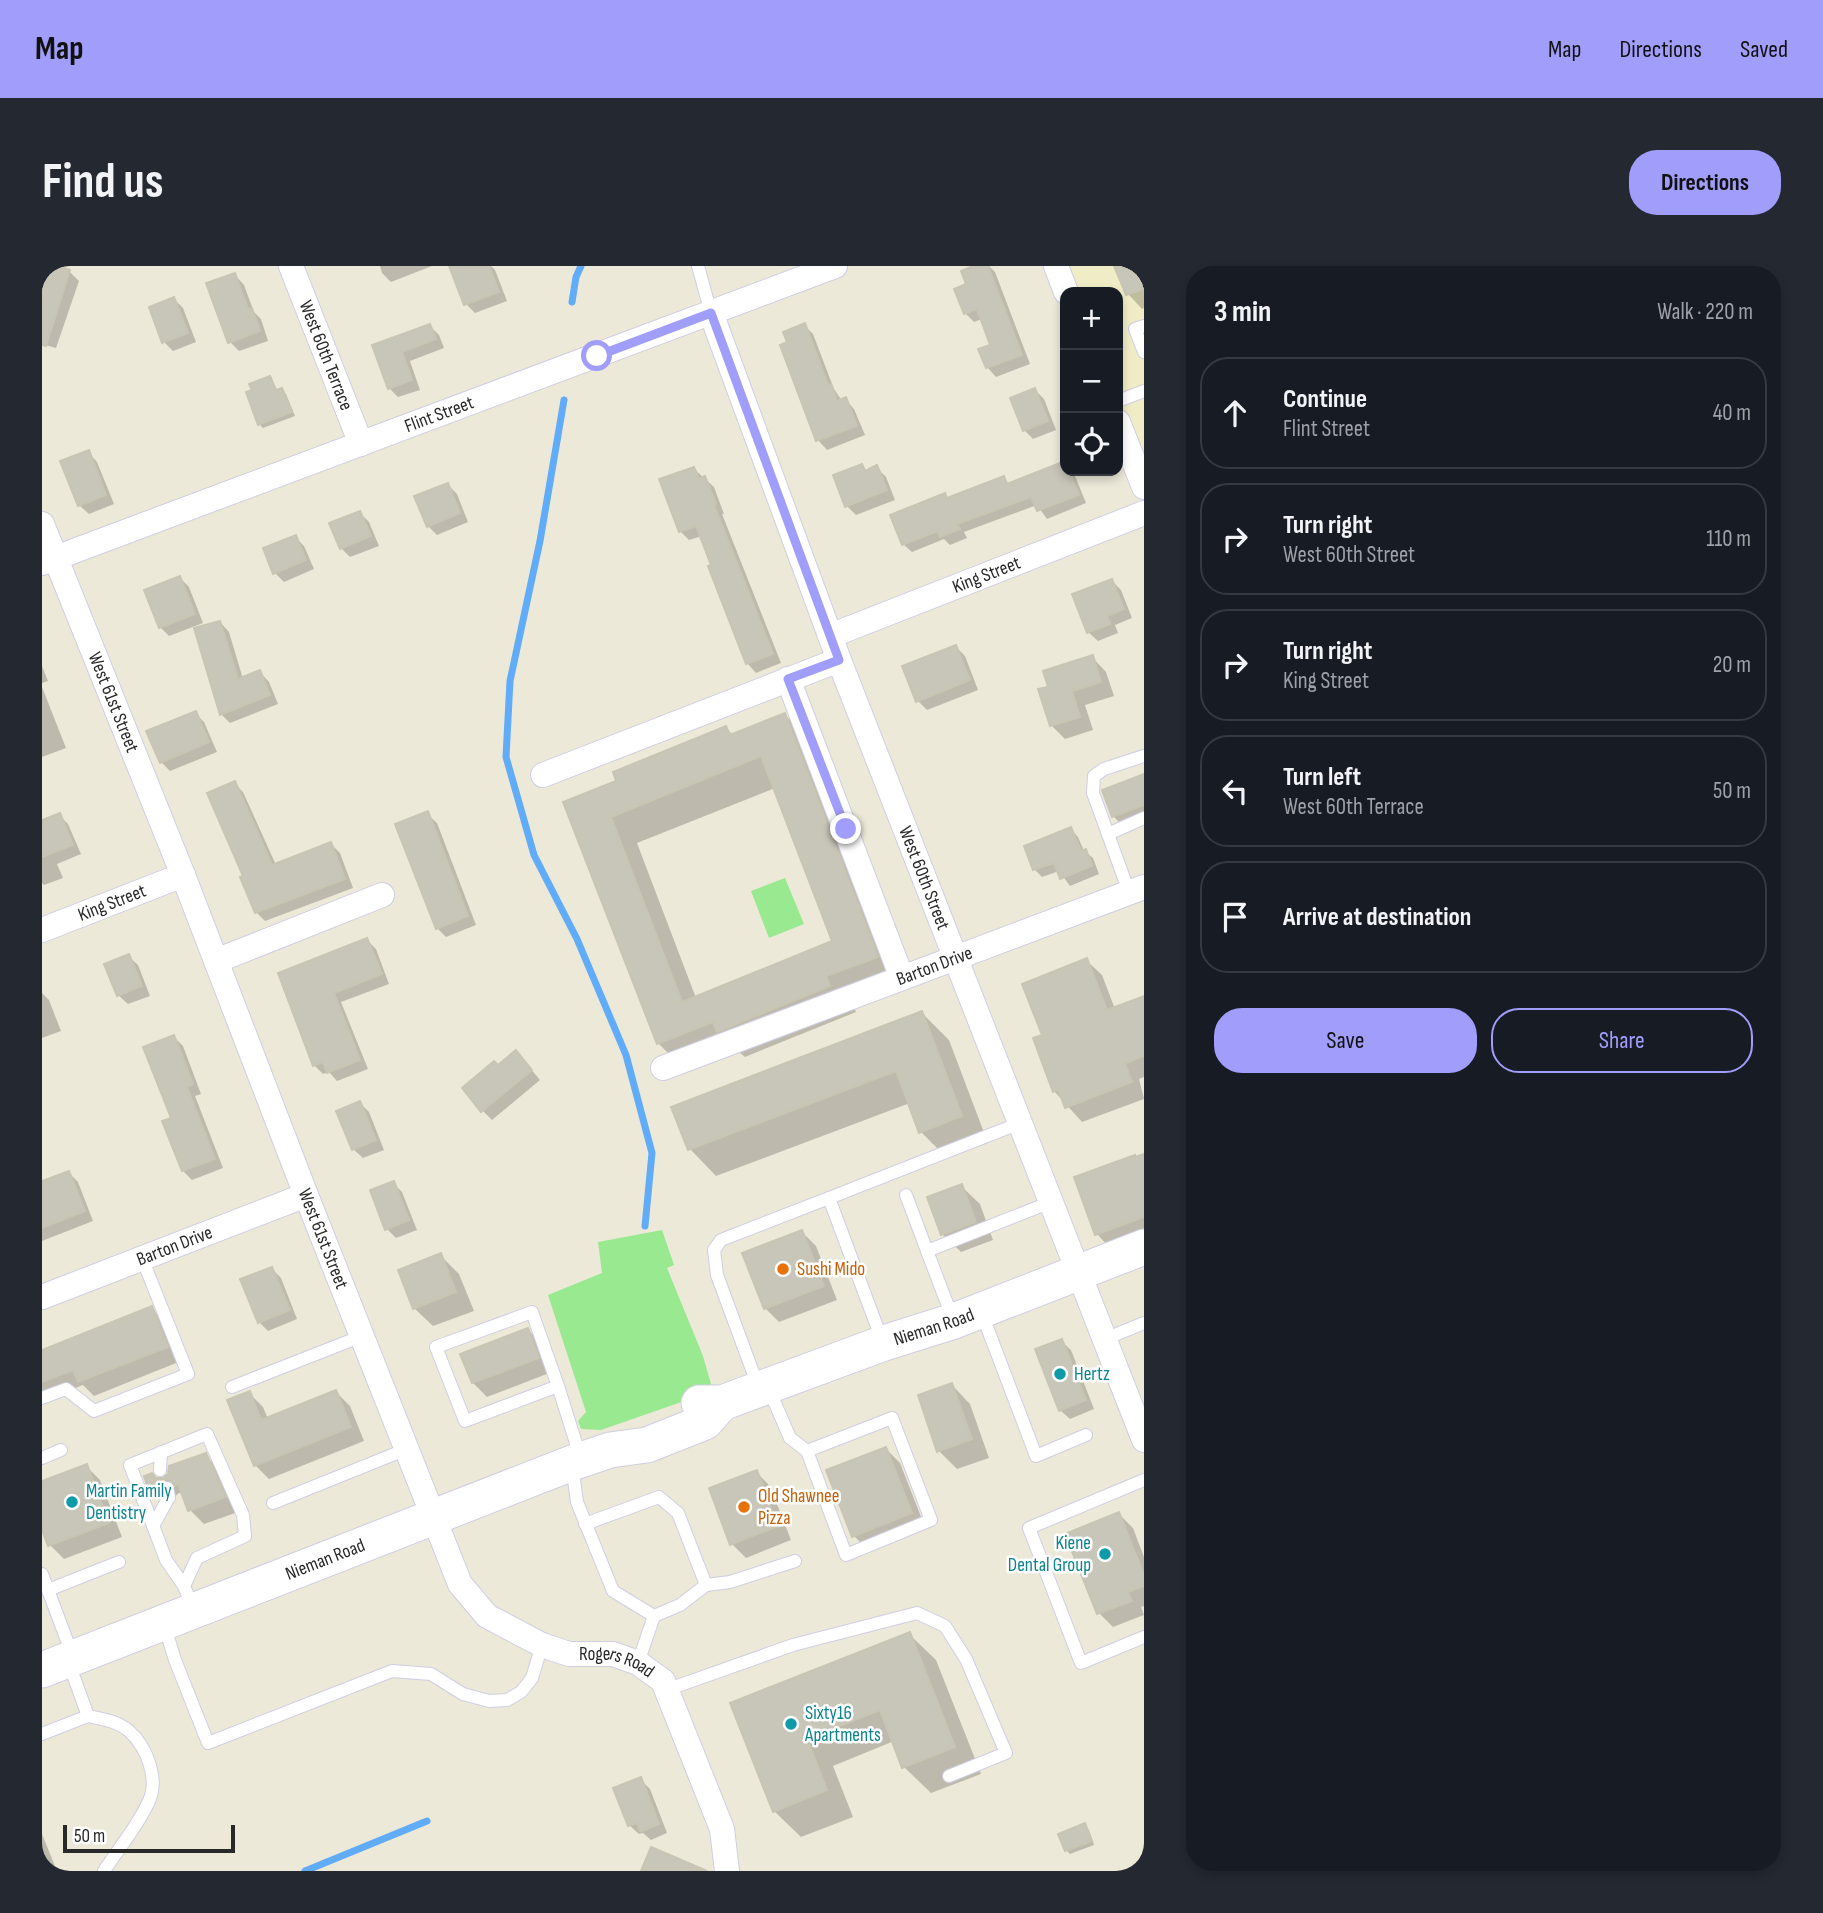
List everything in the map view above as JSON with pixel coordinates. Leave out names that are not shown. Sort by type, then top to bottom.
[{"type":"main road","name":"Nieman Road","points":[[61,1663],[181,1607],[434,1517],[588,1458],[647,1445],[705,1422],[722,1403],[884,1343],[967,1316],[1144,1247]]},
{"type":"street","name":"West 60th Terrace","points":[[291,266],[361,444]]},
{"type":"street","name":"Flint Street","points":[[49,560],[835,266]]},
{"type":"street","points":[[1056,266],[1064,287]]},
{"type":"street","name":"West 60th Street","points":[[711,313],[839,660],[1144,1440]]},
{"type":"street","points":[[1123,434],[1144,487]]},
{"type":"street","name":"King Street","points":[[830,636],[1144,513]]},
{"type":"street","name":"West 61st Street","points":[[42,524],[49,560],[183,876],[434,1517]]},
{"type":"street","points":[[543,775],[839,660]]},
{"type":"street","points":[[788,679],[902,978]]},
{"type":"street","name":"King Street","points":[[42,930],[183,876]]},
{"type":"street","name":"Barton Drive","points":[[663,1068],[725,1042],[1137,890]]},
{"type":"street","points":[[216,961],[382,895]]},
{"type":"street","name":"Barton Drive","points":[[42,1297],[306,1195]]},
{"type":"street","name":"Rogers Road","points":[[434,1517],[460,1584],[487,1616],[542,1645],[569,1654],[613,1654],[638,1663],[663,1681],[722,1829],[727,1871]]},
{"type":"lane","points":[[698,266],[711,313]]},
{"type":"lane","points":[[1144,326],[1135,329],[1144,352]]},
{"type":"lane","points":[[1123,399],[1144,391]]},
{"type":"lane","points":[[1137,890],[1108,834],[1094,793],[1094,776],[1104,769],[1144,756]]},
{"type":"lane","points":[[1108,834],[1144,818]]},
{"type":"lane","points":[[807,1451],[892,1418],[930,1520],[846,1555],[807,1451],[790,1438],[764,1388],[718,1275],[714,1250],[721,1240],[1020,1123]]},
{"type":"lane","points":[[906,1195],[927,1251],[967,1316],[1036,1456],[1086,1435]]},
{"type":"lane","points":[[829,1198],[884,1343]]},
{"type":"lane","points":[[927,1251],[1051,1202]]},
{"type":"lane","points":[[42,1398],[66,1389],[94,1411],[188,1374],[142,1258]]},
{"type":"lane","points":[[558,1386],[465,1421],[436,1347],[531,1312],[588,1458],[577,1502],[585,1524],[613,1591],[654,1616]]},
{"type":"lane","points":[[1105,1339],[1144,1323]]},
{"type":"lane","points":[[232,1387],[362,1336]]},
{"type":"lane","points":[[181,1607],[130,1465],[206,1434],[243,1515],[244,1536],[197,1558],[181,1607],[175,1660],[208,1742],[392,1671],[431,1674],[463,1694],[489,1701],[508,1699],[521,1692],[532,1678],[542,1645]]},
{"type":"lane","points":[[273,1503],[407,1449]]},
{"type":"lane","points":[[42,1458],[61,1450]]},
{"type":"lane","points":[[160,1470],[161,1452]]},
{"type":"lane","points":[[1144,1480],[1029,1528],[1081,1663],[1144,1637]]},
{"type":"lane","points":[[153,1526],[169,1497],[167,1488]]},
{"type":"lane","points":[[585,1524],[659,1497],[678,1513],[706,1585]]},
{"type":"lane","points":[[638,1663],[654,1616],[680,1605],[706,1585],[730,1582],[796,1561]]},
{"type":"lane","points":[[48,1590],[119,1562]]},
{"type":"lane","points":[[42,1574],[48,1590],[61,1663],[88,1716]]},
{"type":"lane","points":[[666,1690],[793,1645],[918,1613],[945,1626],[966,1659],[1006,1753],[949,1776]]},
{"type":"lane","points":[[42,1734],[88,1716],[108,1720],[128,1731],[143,1750],[153,1775],[149,1801],[104,1871]]},
{"type":"shaded area","points":[[1064,266],[1144,266],[1144,469],[1123,416],[1123,287],[1072,287]]},
{"type":"green space","points":[[785,878],[804,924],[769,938],[751,891]]},
{"type":"green space","points":[[662,1230],[674,1265],[667,1268],[703,1356],[713,1391],[601,1430],[581,1429],[578,1421],[586,1412],[548,1295],[602,1273],[598,1242]]},
{"type":"building","points":[[42,266],[58,266],[70,270],[46,346],[42,345]]},
{"type":"building","points":[[449,266],[489,266],[499,292],[464,305]]},
{"type":"building","points":[[973,266],[988,266],[1022,355],[986,368],[978,349],[990,345],[977,309],[964,314],[954,289],[966,284],[961,271]]},
{"type":"building","points":[[1114,266],[1144,266],[1144,289],[1126,295]]},
{"type":"building","points":[[235,273],[248,309],[252,308],[260,331],[228,343],[206,283]]},
{"type":"building","points":[[174,297],[188,333],[162,343],[149,307]]},
{"type":"building","points":[[805,323],[828,385],[831,384],[837,401],[846,397],[857,426],[816,441],[780,345],[787,342],[783,332]]},
{"type":"building","points":[[430,324],[436,339],[402,352],[412,380],[388,389],[372,345]]},
{"type":"building","points":[[270,376],[276,390],[282,388],[292,412],[258,425],[246,392],[252,390],[249,384]]},
{"type":"building","points":[[1035,388],[1048,421],[1023,431],[1010,398]]},
{"type":"building","points":[[89,450],[106,495],[78,506],[60,461]]},
{"type":"building","points":[[1060,463],[1060,476],[1071,476],[1079,495],[1037,511],[1031,497],[957,524],[960,529],[940,537],[938,531],[902,545],[890,515],[945,493],[947,498],[1004,476],[1007,484]]},
{"type":"building","points":[[862,464],[865,471],[877,465],[887,490],[845,507],[833,475]]},
{"type":"building","points":[[694,467],[699,479],[705,476],[773,654],[746,664],[708,566],[711,565],[696,526],[679,532],[659,479]]},
{"type":"building","points":[[448,483],[460,513],[427,527],[414,496]]},
{"type":"building","points":[[360,511],[371,536],[340,549],[329,523]]},
{"type":"building","points":[[296,535],[306,560],[273,574],[263,548]]},
{"type":"building","points":[[180,576],[195,614],[159,628],[144,590]]},
{"type":"building","points":[[1112,579],[1124,609],[1107,616],[1110,624],[1087,633],[1072,594]]},
{"type":"building","points":[[220,621],[238,679],[260,670],[270,695],[220,715],[194,628]]},
{"type":"building","points":[[956,645],[970,680],[916,702],[902,666]]},
{"type":"building","points":[[1093,655],[1101,682],[1072,691],[1080,717],[1050,726],[1038,689],[1048,687],[1043,671]]},
{"type":"building","points":[[196,711],[209,742],[160,763],[146,731]]},
{"type":"building","points":[[785,713],[878,957],[826,976],[830,986],[717,1032],[713,1022],[657,1044],[563,802],[616,781],[613,772],[726,726],[730,735]],"holes":[[[761,756],[832,941],[682,1002],[611,817]]]},
{"type":"building","points":[[1144,774],[1144,805],[1112,817],[1102,790]]},
{"type":"building","points":[[235,781],[272,865],[331,842],[345,879],[255,913],[240,877],[243,876],[207,793]]},
{"type":"building","points":[[428,811],[468,916],[436,929],[395,824]]},
{"type":"building","points":[[60,813],[73,845],[42,857],[42,820]]},
{"type":"building","points":[[1071,827],[1081,851],[1086,849],[1092,866],[1060,879],[1054,863],[1033,870],[1024,846]]},
{"type":"building","points":[[367,938],[382,974],[334,993],[360,1060],[327,1073],[323,1062],[313,1066],[278,973]]},
{"type":"building","points":[[129,954],[142,986],[117,996],[104,964]]},
{"type":"building","points":[[1087,958],[1107,1010],[1144,996],[1144,1056],[1125,1063],[1132,1082],[1065,1108],[1058,1089],[1053,1092],[1033,1038],[1042,1035],[1022,984]]},
{"type":"building","points":[[922,1011],[962,1116],[919,1133],[896,1071],[688,1150],[671,1107]]},
{"type":"building","points":[[174,1035],[193,1084],[187,1087],[215,1159],[182,1171],[162,1121],[171,1118],[143,1047]]},
{"type":"building","points":[[516,1050],[532,1070],[481,1112],[462,1088],[494,1061],[498,1065]]},
{"type":"building","points":[[360,1101],[376,1140],[352,1150],[336,1111]]},
{"type":"building","points":[[1144,1154],[1144,1217],[1095,1235],[1074,1177]]},
{"type":"building","points":[[69,1171],[85,1211],[42,1228],[42,1181]]},
{"type":"building","points":[[394,1181],[409,1220],[385,1230],[370,1190]]},
{"type":"building","points":[[962,1184],[976,1222],[941,1235],[927,1197]]},
{"type":"building","name":"Sushi Mido","points":[[802,1230],[824,1286],[764,1309],[742,1253]]},
{"type":"building","points":[[441,1253],[456,1292],[413,1309],[398,1270]]},
{"type":"building","points":[[272,1267],[290,1310],[258,1323],[240,1279]]},
{"type":"building","points":[[152,1306],[168,1347],[78,1382],[73,1370],[42,1382],[42,1350]]},
{"type":"building","points":[[528,1328],[539,1358],[472,1383],[460,1354]]},
{"type":"building","name":"Hertz","points":[[1062,1339],[1086,1400],[1059,1411],[1035,1349]]},
{"type":"building","points":[[952,1383],[972,1439],[937,1452],[918,1395]]},
{"type":"building","points":[[336,1390],[351,1427],[254,1466],[227,1400],[250,1391],[261,1420]]},
{"type":"building","points":[[886,1447],[912,1513],[852,1537],[826,1470]]},
{"type":"building","points":[[206,1453],[226,1497],[188,1511],[178,1484],[166,1479],[159,1485],[159,1491],[150,1494],[144,1476],[152,1473],[156,1478],[163,1478],[168,1474],[169,1466]]},
{"type":"building","name":"Martin Family Dentistry","points":[[87,1464],[109,1523],[48,1546],[42,1530],[42,1481]]},
{"type":"building","name":"Old Shawnee Pizza","points":[[757,1470],[778,1526],[730,1545],[709,1488]]},
{"type":"building","name":"Kiene Dental Group","points":[[1119,1512],[1144,1575],[1144,1586],[1128,1592],[1132,1601],[1097,1614],[1065,1534]]},
{"type":"building","name":"Sixty16 Apartments","points":[[910,1632],[955,1747],[902,1768],[880,1710],[807,1739],[827,1790],[773,1812],[730,1703]]},
{"type":"building","points":[[641,1777],[659,1824],[640,1832],[637,1823],[628,1826],[613,1788]]},
{"type":"building","points":[[1085,1823],[1092,1841],[1065,1851],[1058,1834]]},
{"type":"building","points":[[651,1847],[707,1871],[641,1871]]},
{"type":"waterway","points":[[572,302],[576,277],[581,266]]},
{"type":"waterway","points":[[564,400],[540,541],[510,681],[506,757],[534,855],[577,939],[626,1055],[652,1153],[645,1226]]},
{"type":"waterway","points":[[305,1871],[427,1821]]},
{"type":"place","name":"Sushi Mido","points":[[783,1269]]},
{"type":"place","name":"Hertz","points":[[1060,1374]]},
{"type":"place","name":"Martin Family Dentistry","points":[[72,1502]]},
{"type":"place","name":"Old Shawnee Pizza","points":[[744,1507]]},
{"type":"place","name":"Kiene Dental Group","points":[[1105,1554]]},
{"type":"place","name":"Sixty16 Apartments","points":[[791,1724]]},
{"type":"route","points":[[597,356],[711,313],[839,660],[788,679],[846,829]]}]
